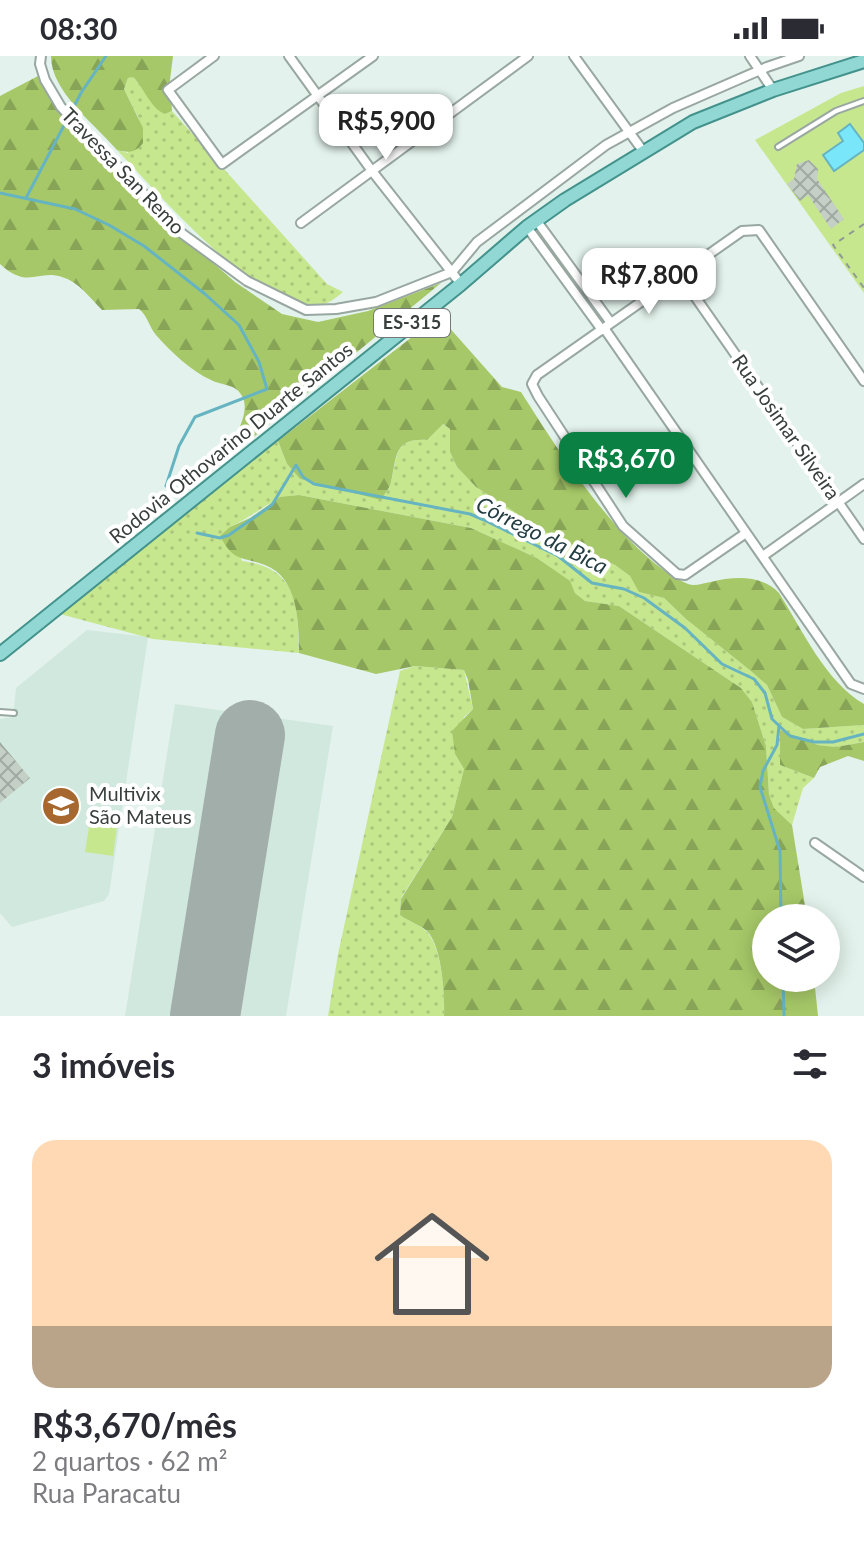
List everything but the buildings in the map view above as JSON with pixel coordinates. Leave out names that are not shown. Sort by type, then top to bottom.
[{"type":"main road","name":"Rodovia Othovarino Duarte Santos","points":[[0,654],[532,224],[693,122],[773,90],[864,61]]},
{"type":"street","name":"Travessa San Remo","points":[[41,56],[45,80],[61,107],[180,232],[247,281],[306,310],[336,309],[376,302],[452,272]]},
{"type":"street","points":[[214,56],[168,90],[222,164],[373,56]]},
{"type":"street","points":[[289,56],[372,171],[461,284]]},
{"type":"street","points":[[301,223],[528,56]]},
{"type":"street","points":[[574,56],[643,151]]},
{"type":"street","points":[[750,56],[773,90]]},
{"type":"street","points":[[452,272],[477,242],[606,145],[673,108],[799,56]]},
{"type":"street","points":[[532,224],[851,684],[864,689]]},
{"type":"street","points":[[746,533],[685,575],[677,574],[623,526],[532,384],[537,375],[742,231],[752,228],[759,230],[864,381]]},
{"type":"street","name":"Rua Josimar Silveira","points":[[680,275],[864,539]]},
{"type":"street","points":[[763,556],[864,484]]},
{"type":"street","points":[[815,843],[864,877]]},
{"type":"lane","points":[[778,147],[836,111],[863,102]]},
{"type":"lane","points":[[0,712],[14,713]]},
{"type":"path","points":[[864,224],[833,245],[864,288]]},
{"type":"shaded area","name":"Multivix São Mateus","points":[[87,630],[148,637],[109,894],[104,901],[12,927],[0,913],[0,719],[13,717],[16,688]]},
{"type":"shaded area","points":[[175,704],[333,726],[286,1016],[125,1016]]},
{"type":"green space","points":[[51,56],[173,56],[170,80],[172,111],[165,114],[160,111],[133,77],[128,78],[124,89],[143,128],[143,143],[132,151],[117,150],[66,94],[58,82]]},
{"type":"green space","points":[[38,76],[46,91],[205,256],[235,282],[282,314],[318,322],[368,311],[441,283],[244,445],[237,435],[245,407],[240,393],[233,387],[204,376],[182,360],[156,335],[139,309],[102,310],[84,290],[68,279],[53,275],[18,276],[0,264],[0,96]]},
{"type":"green space","points":[[133,77],[165,114],[172,111],[327,284],[343,292],[331,301],[316,306],[293,302],[266,289],[238,269],[182,218],[117,150],[128,153],[139,119],[124,89],[128,78]]},
{"type":"green space","points":[[864,86],[864,293],[755,140],[841,93]]},
{"type":"green space","points":[[439,316],[502,387],[521,392],[594,499],[640,550],[664,570],[691,585],[748,578],[765,583],[779,593],[826,669],[864,704],[864,725],[803,729],[782,717],[767,685],[664,598],[639,592],[630,576],[615,565],[547,533],[476,487],[457,467],[450,452],[450,429],[443,424],[427,440],[416,440],[402,446],[396,457],[390,484],[381,500],[300,479],[287,464],[278,441]]},
{"type":"green space","points":[[442,424],[450,429],[450,452],[457,467],[476,487],[547,533],[615,565],[630,576],[640,592],[664,598],[767,685],[782,717],[803,729],[864,725],[864,742],[836,747],[818,745],[780,731],[780,765],[814,778],[803,788],[792,825],[774,808],[769,796],[766,746],[752,702],[741,688],[619,606],[585,601],[575,593],[569,581],[537,558],[471,528],[299,495],[271,503],[230,527],[242,561],[274,572],[291,592],[298,619],[299,653],[153,639],[60,614],[278,441],[287,464],[300,479],[381,499],[390,484],[403,446],[416,440],[427,440]]},
{"type":"green space","points":[[299,495],[471,528],[537,558],[570,581],[575,593],[585,601],[619,606],[741,688],[752,702],[766,746],[769,795],[774,808],[792,825],[805,904],[752,904],[752,992],[815,992],[818,1016],[444,1016],[443,984],[436,948],[427,931],[400,915],[401,899],[452,817],[464,769],[455,754],[452,731],[473,709],[468,680],[464,670],[415,666],[376,674],[299,653],[297,615],[284,580],[265,565],[234,555],[220,536],[280,497]]},
{"type":"green space","points":[[415,666],[464,670],[473,709],[464,717],[455,754],[464,769],[452,817],[401,898],[400,915],[426,931],[436,948],[443,984],[444,1016],[328,1016],[338,954],[400,671]]},
{"type":"green space","points":[[780,730],[818,745],[836,747],[864,742],[864,761],[848,756],[820,767],[814,778],[780,765]]},
{"type":"green space","points":[[92,808],[119,812],[113,856],[85,852]]},
{"type":"water","points":[[850,124],[864,143],[864,150],[834,171],[823,155],[843,141],[838,133]]},
{"type":"waterway","points":[[26,198],[81,93],[106,56]]},
{"type":"waterway","name":"Córrego da Bica","points":[[0,193],[75,209],[109,225],[144,246],[239,325],[259,362],[267,389],[195,417],[179,446],[166,486]]},
{"type":"waterway","name":"Córrego da Bica","points":[[197,533],[220,538],[229,535],[272,505],[296,465],[303,477],[314,484],[470,514],[558,556],[592,583],[624,589],[644,598],[685,628],[722,664],[754,679],[765,693],[772,719],[790,736],[814,742],[833,742],[864,734]]},
{"type":"waterway","points":[[779,726],[777,745],[763,771],[760,787],[780,851],[781,904]]},
{"type":"waterway","points":[[783,992],[784,1016]]},
{"type":"runway","points":[[205,1016],[250,735]]},
{"type":"place","name":"Multivix São Mateus","points":[[61,806]]}]
